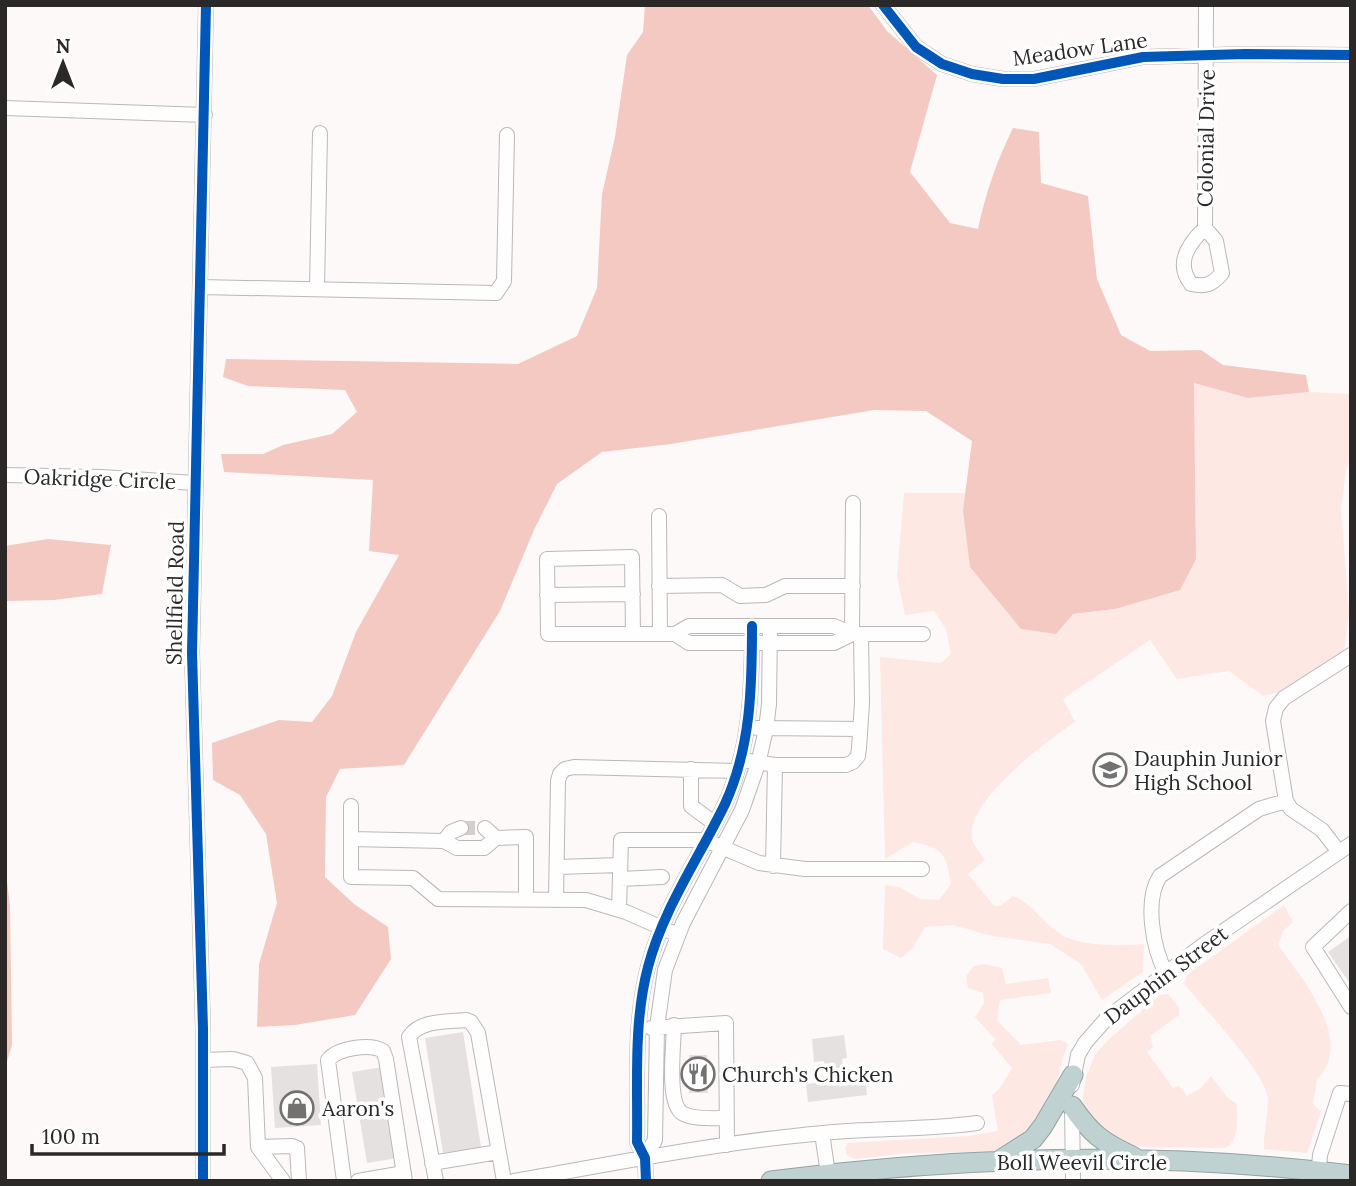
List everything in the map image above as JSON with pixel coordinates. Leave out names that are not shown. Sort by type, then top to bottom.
[{"type":"highway","points":[[998,1161],[1032,1139],[1043,1126],[1073,1075]]},
{"type":"highway","points":[[1072,1105],[1094,1135],[1107,1145],[1141,1160]]},
{"type":"highway","name":"Boll Weevil Circle","points":[[771,1181],[998,1161],[1073,1160],[1141,1160],[1318,1176],[1351,1175]]},
{"type":"street","name":"Shellfield Road","points":[[203,1181],[203,1060],[192,653],[206,5]]},
{"type":"street","name":"Meadow Lane","points":[[883,5],[916,47],[942,64],[972,74],[1003,79],[1034,79],[1143,57],[1351,55]]},
{"type":"street","name":"Colonial Drive","points":[[1205,228],[1206,5]]},
{"type":"street","points":[[5,108],[205,115]]},
{"type":"street","points":[[317,289],[320,133]]},
{"type":"street","points":[[200,287],[496,293],[504,281],[507,135]]},
{"type":"street","name":"Oakridge Circle","points":[[5,475],[195,483]]},
{"type":"street","points":[[556,899],[558,781],[565,769],[691,769],[739,764],[846,765],[858,756],[860,729],[857,634],[852,586],[853,503]]},
{"type":"street","points":[[659,516],[660,634]]},
{"type":"street","points":[[633,634],[632,557],[547,559],[548,634],[633,634],[675,634],[689,626],[834,626],[857,634],[923,635]]},
{"type":"street","points":[[659,586],[722,585],[740,596],[766,595],[785,586],[852,586]]},
{"type":"street","points":[[547,595],[633,594]]},
{"type":"street","points":[[646,1181],[645,1158],[637,1142],[639,1030],[648,966],[662,928],[715,823],[739,764],[748,727],[752,626]]},
{"type":"street","points":[[645,1158],[655,1140],[657,1027],[663,980],[678,935],[742,810],[758,764],[766,729],[770,626]]},
{"type":"street","points":[[675,634],[689,643],[834,643],[857,634]]},
{"type":"street","points":[[1345,848],[1291,808],[1286,801],[1273,721],[1276,708],[1284,698],[1351,655]]},
{"type":"street","points":[[748,727],[860,729]]},
{"type":"street","points":[[774,866],[775,765]]},
{"type":"street","points":[[691,769],[691,806],[715,823]]},
{"type":"street","points":[[1166,974],[1156,955],[1151,897],[1153,886],[1160,876],[1259,809],[1286,801]]},
{"type":"street","points":[[351,806],[351,877],[413,878],[438,899],[586,900],[619,910],[678,935]]},
{"type":"street","points":[[444,841],[451,832],[460,828]]},
{"type":"street","points":[[351,839],[444,841],[457,848],[484,848],[490,833],[526,837],[526,899]]},
{"type":"street","points":[[619,910],[621,839],[705,840],[759,863],[774,866],[805,869],[922,869]]},
{"type":"street","name":"Dauphin Street","points":[[1073,1181],[1073,1075],[1078,1055],[1094,1032],[1122,1006],[1282,890],[1345,848]]},
{"type":"street","points":[[557,867],[662,877]]},
{"type":"street","points":[[1351,911],[1313,947],[1351,1007]]},
{"type":"street","points":[[436,1181],[409,1037],[414,1029],[422,1025],[466,1020],[471,1022],[478,1033],[504,1181]]},
{"type":"street","points":[[639,1030],[674,1025],[726,1023],[727,1145]]},
{"type":"street","points":[[674,1025],[673,1087],[678,1110],[694,1117],[727,1118]]},
{"type":"street","points":[[344,1181],[328,1060],[336,1052],[371,1046],[383,1051],[386,1059],[404,1177],[358,1181]]},
{"type":"street","points":[[203,1060],[233,1059],[247,1063],[255,1078],[258,1147],[283,1181]]},
{"type":"street","points":[[1318,1176],[1320,1155],[1340,1093],[1351,1094]]},
{"type":"street","points":[[514,1181],[727,1145],[822,1133],[977,1123]]},
{"type":"street","points":[[822,1133],[829,1177]]},
{"type":"street","points":[[258,1147],[297,1148],[299,1181]]},
{"type":"street","points":[[432,1163],[498,1152]]},
{"type":"shaded area","points":[[645,5],[868,5],[887,31],[937,75],[910,172],[950,223],[978,229],[992,178],[1013,128],[1039,132],[1041,183],[1088,196],[1097,279],[1121,335],[1150,351],[1201,350],[1223,365],[1306,375],[1309,392],[1248,398],[1194,383],[1196,559],[1180,590],[1115,609],[1073,614],[1056,634],[1021,629],[970,567],[963,510],[972,441],[926,411],[874,410],[671,444],[602,452],[557,484],[534,530],[500,611],[404,765],[340,769],[326,797],[325,877],[354,904],[388,927],[391,959],[355,1015],[295,1025],[257,1027],[259,964],[277,903],[266,834],[240,795],[213,780],[212,743],[279,720],[312,722],[332,696],[356,632],[399,555],[369,551],[373,480],[224,472],[221,454],[263,454],[283,445],[332,434],[357,412],[345,390],[248,386],[223,377],[226,359],[518,364],[577,336],[597,288],[602,194],[615,137],[627,55],[643,32]]},
{"type":"shaded area","points":[[1194,383],[1248,398],[1309,392],[1351,394],[1351,458],[1346,470],[1341,509],[1349,612],[1344,652],[1279,692],[1263,696],[1229,671],[1177,679],[1150,640],[1063,699],[1075,722],[1011,773],[982,806],[974,822],[972,840],[985,860],[968,874],[994,906],[1000,906],[1013,896],[1067,938],[1100,944],[1144,944],[1143,972],[1102,1000],[1081,964],[1050,944],[992,936],[953,925],[925,927],[913,948],[901,958],[883,949],[885,885],[899,887],[920,899],[939,900],[951,884],[945,859],[931,847],[913,842],[885,859],[880,657],[941,663],[951,654],[946,629],[934,611],[905,615],[897,576],[904,493],[965,493],[963,510],[1073,614],[1115,609],[1196,559]]},
{"type":"shaded area","points":[[48,539],[111,545],[102,594],[54,600],[5,601],[5,546]]},
{"type":"shaded area","points":[[5,864],[10,906],[12,1045],[5,1068]]},
{"type":"shaded area","points":[[1284,905],[1293,922],[1283,931],[1278,945],[1321,1010],[1331,1047],[1328,1064],[1317,1079],[1313,1104],[1321,1112],[1307,1153],[1264,1149],[1268,1099],[1262,1083],[1243,1054],[1184,984],[1187,975]]},
{"type":"shaded area","points":[[985,964],[1002,968],[1006,984],[1048,978],[1051,993],[1000,1000],[997,1020],[1021,1045],[1061,1040],[1068,1044],[1054,1096],[1044,1117],[1009,1152],[909,1153],[855,1159],[847,1155],[845,1148],[848,1143],[969,1136],[998,1131],[992,1095],[1000,1088],[1012,1068],[991,1043],[996,1040],[975,1017],[984,1003],[983,993],[968,988],[966,976],[974,966]]},
{"type":"shaded area","points":[[1168,994],[1179,1007],[1179,1015],[1150,1036],[1153,1047],[1147,1052],[1173,1088],[1179,1086],[1187,1096],[1201,1088],[1211,1076],[1228,1098],[1237,1104],[1235,1135],[1230,1145],[1225,1148],[1116,1144],[1085,1115],[1083,1097],[1086,1077],[1095,1055],[1108,1040],[1160,995]]},
{"type":"building","points":[[1351,936],[1351,985],[1328,952]]},
{"type":"building","points":[[463,1032],[481,1147],[443,1153],[425,1038]]},
{"type":"building","points":[[844,1035],[847,1058],[842,1059],[844,1080],[865,1077],[867,1095],[808,1102],[806,1084],[826,1082],[824,1061],[814,1062],[812,1039]]},
{"type":"building","name":"Church's Chicken","points":[[689,1055],[707,1055],[708,1093],[689,1093]]},
{"type":"building","points":[[317,1064],[321,1125],[275,1128],[271,1067]]},
{"type":"building","points":[[383,1067],[398,1158],[367,1163],[352,1072]]},
{"type":"tunnel","points":[[461,828],[485,828]]},
{"type":"cycle path","points":[[203,1181],[203,1029],[192,653],[206,5]]},
{"type":"cycle path","points":[[883,5],[916,47],[942,64],[972,74],[1003,79],[1034,79],[1143,57],[1351,55]]},
{"type":"cycle path","points":[[646,1181],[645,1158],[637,1142],[637,1054],[643,989],[663,925],[734,782],[748,716],[752,626]]},
{"type":"place","name":"Dauphin Junior High School","points":[[1110,770]]},
{"type":"place","name":"Church's Chicken","points":[[698,1074]]},
{"type":"place","name":"Aaron's","points":[[297,1108]]}]
